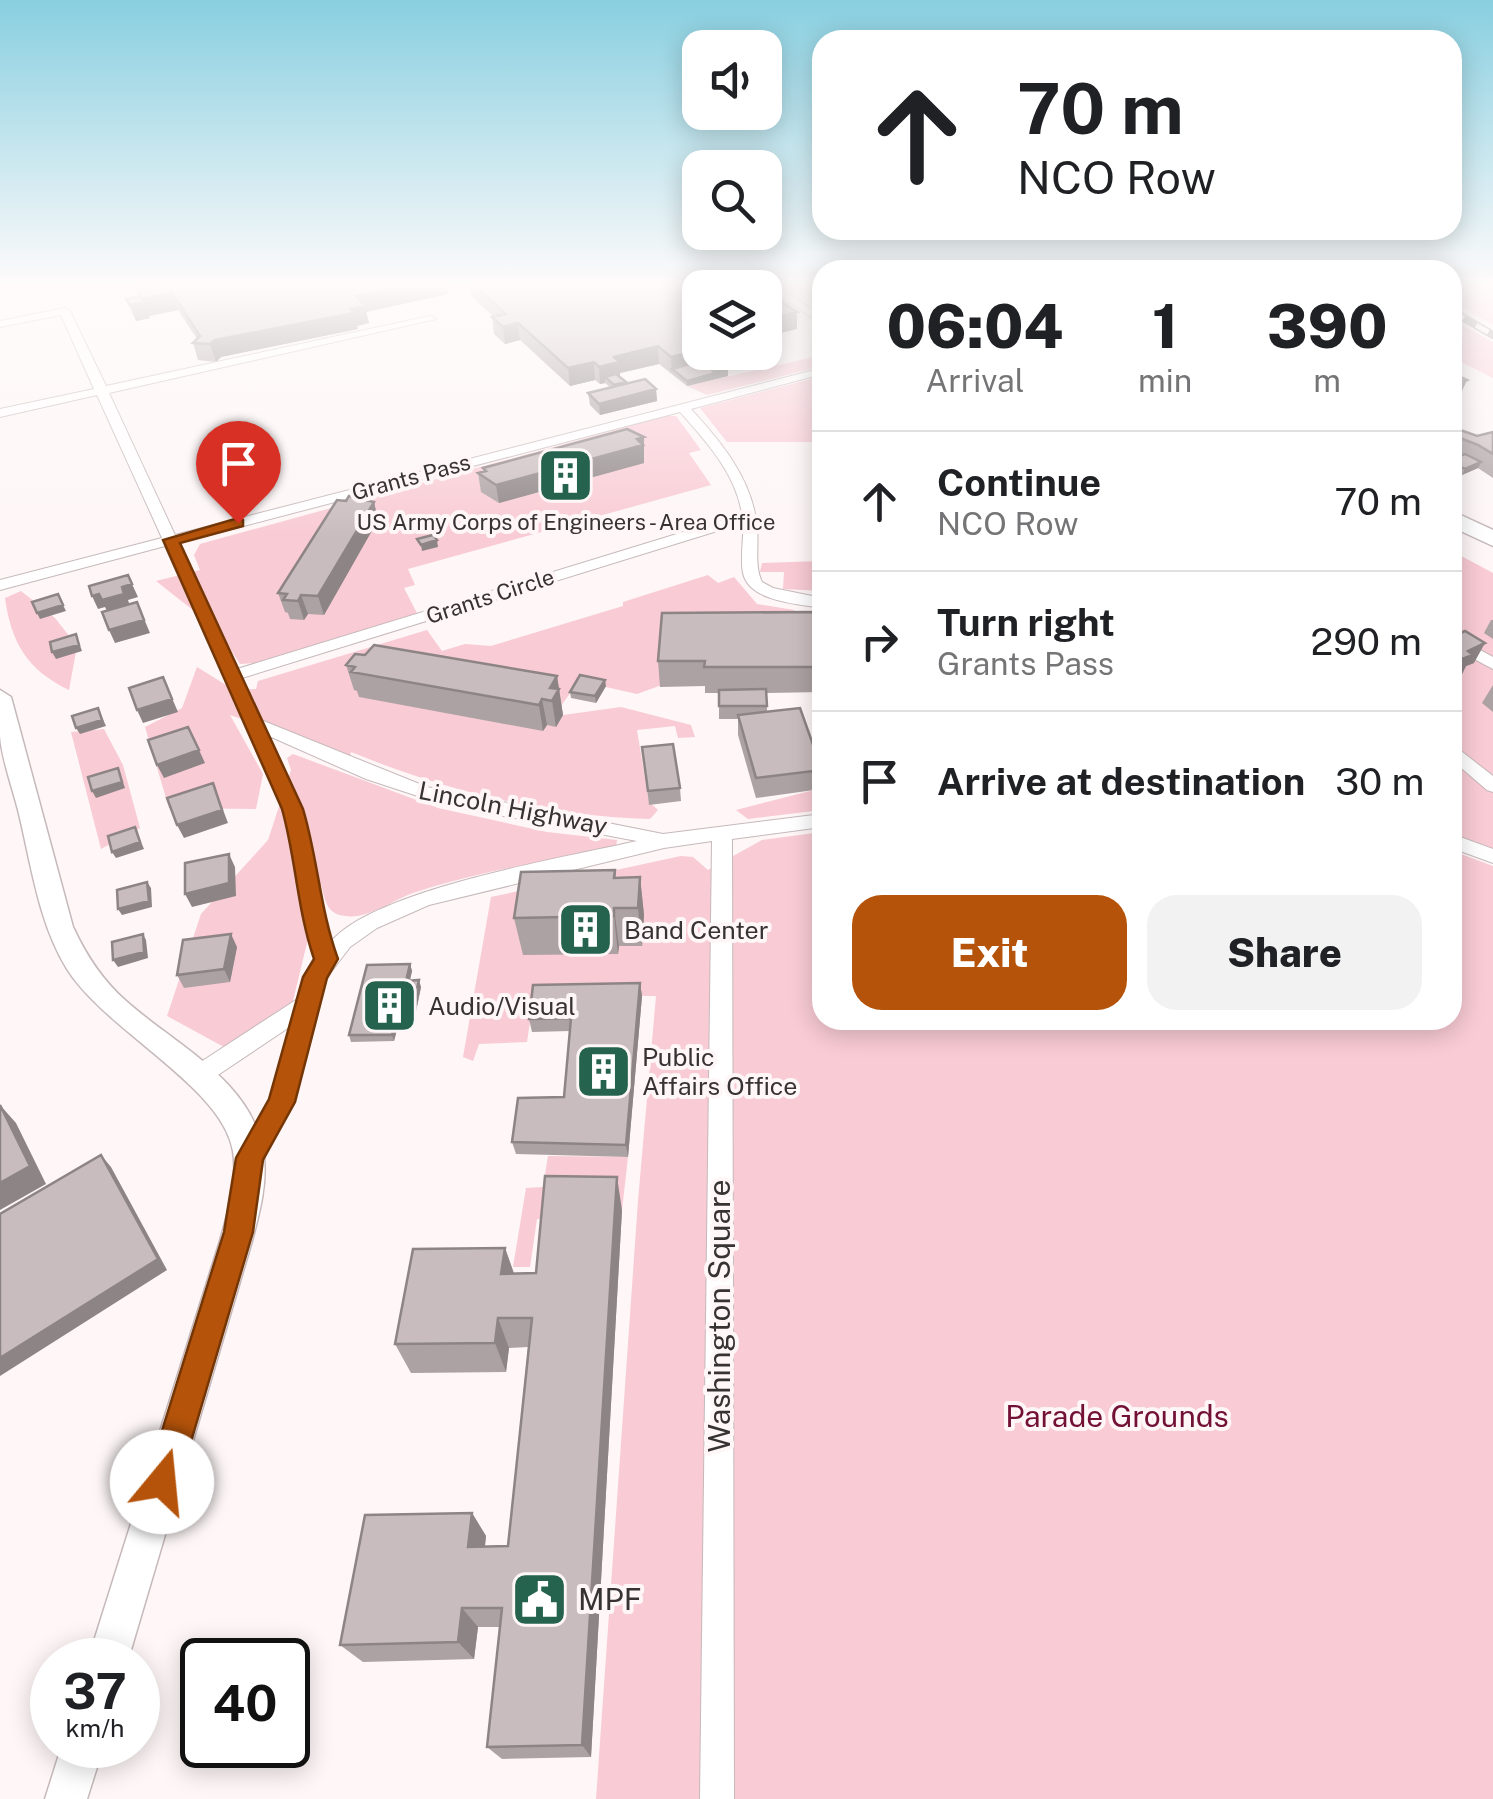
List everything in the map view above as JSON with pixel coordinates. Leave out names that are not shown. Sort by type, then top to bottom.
[{"type":"main road","points":[[1462,504],[1493,520]]},
{"type":"main road","points":[[1462,523],[1493,539]]},
{"type":"street","points":[[91,370],[293,809],[302,841],[312,920],[326,959],[315,977],[282,1102],[250,1158],[238,1232],[115,1638]]},
{"type":"street","points":[[0,414],[200,370]]},
{"type":"street","name":"Grants Pass","points":[[0,585],[812,374]]},
{"type":"street","points":[[682,407],[740,486],[748,517],[748,571],[754,584],[770,595],[812,601]]},
{"type":"street","name":"Grants Circle","points":[[232,676],[748,517]]},
{"type":"street","points":[[1462,646],[1493,664]]},
{"type":"street","points":[[0,698],[60,927],[74,964],[106,1003],[198,1076],[228,1107],[250,1158]]},
{"type":"street","name":"Lincoln Highway","points":[[254,724],[363,772],[446,799],[628,830],[664,842]]},
{"type":"street","points":[[1462,759],[1493,786]]},
{"type":"street","name":"Lincoln Highway","points":[[326,959],[343,941],[370,923],[424,899],[664,842],[812,821]]},
{"type":"street","name":"Washington Square","points":[[716,1799],[722,834]]},
{"type":"street","points":[[1462,844],[1493,856]]},
{"type":"street","points":[[198,1076],[310,1002]]},
{"type":"street","points":[[66,1799],[76,1768]]},
{"type":"green space","points":[[757,370],[806,370],[707,395],[687,386]]},
{"type":"green space","points":[[1477,370],[1493,370],[1493,378]]},
{"type":"green space","points":[[812,379],[812,442],[727,442],[700,408]]},
{"type":"green space","points":[[676,416],[701,450],[689,453],[711,485],[408,569],[415,585],[404,588],[418,615],[257,663],[240,664],[218,630],[156,581],[200,570],[194,555],[200,544]]},
{"type":"green space","points":[[1462,556],[1493,573],[1493,861],[1462,846]]},
{"type":"green space","points":[[812,561],[812,590],[783,589],[784,572],[760,572],[762,563]]},
{"type":"green space","points":[[708,575],[718,583],[734,577],[757,604],[794,610],[796,636],[637,694],[579,681],[547,725],[556,726],[563,715],[621,707],[691,725],[695,737],[678,738],[675,726],[637,730],[649,802],[658,810],[650,819],[573,813],[460,790],[230,715],[263,774],[256,809],[169,808],[145,727],[182,708],[197,667],[234,690],[256,689],[258,681],[427,630],[442,651],[465,644],[491,646],[623,606],[623,602]]},
{"type":"green space","points":[[21,591],[55,618],[77,646],[69,690],[32,664],[17,641],[5,598]]},
{"type":"green space","points":[[104,729],[123,765],[140,828],[101,849],[71,732]]},
{"type":"green space","points":[[293,754],[438,808],[547,832],[617,840],[616,847],[463,878],[413,893],[359,916],[340,915],[331,910],[321,885],[292,1005],[224,1047],[167,1016],[201,914],[268,840],[291,770],[287,758]]},
{"type":"green space","points":[[812,791],[812,811],[748,819],[736,810]]},
{"type":"green space","name":"Parade Grounds","points":[[812,833],[812,1030],[1462,1030],[1462,854],[1493,866],[1493,1799],[596,1799],[656,996],[534,995],[527,1042],[479,1044],[473,1061],[463,1057],[491,897],[681,856],[693,857],[708,870],[762,840]]},
{"type":"green space","points":[[548,1156],[628,1157],[622,1210],[554,1209],[552,1219],[537,1219],[530,1267],[513,1267],[526,1188],[543,1187]]},
{"type":"building","points":[[673,370],[712,370],[716,373],[687,381]]},
{"type":"building","points":[[616,374],[626,382],[614,385],[605,377]]},
{"type":"building","points":[[645,379],[656,389],[599,404],[588,393]]},
{"type":"building","points":[[627,429],[644,437],[637,439],[643,445],[496,485],[478,473],[486,471],[483,468]]},
{"type":"building","points":[[1462,431],[1477,436],[1493,432],[1493,454],[1462,439]]},
{"type":"building","points":[[1465,454],[1481,462],[1465,469]]},
{"type":"building","points":[[349,496],[374,502],[318,596],[283,600],[287,594],[278,593],[337,500],[346,501]]},
{"type":"building","points":[[433,535],[437,540],[421,545],[417,539]]},
{"type":"building","points":[[128,575],[132,584],[122,587],[124,594],[102,600],[99,594],[92,596],[89,586]]},
{"type":"building","points":[[58,594],[63,605],[37,613],[32,602]]},
{"type":"building","points":[[137,602],[144,620],[109,630],[102,612]]},
{"type":"building","points":[[812,612],[812,667],[704,667],[705,661],[658,661],[662,613]]},
{"type":"building","points":[[1465,631],[1485,643],[1468,651],[1473,655],[1462,659]]},
{"type":"building","points":[[76,634],[79,645],[52,652],[50,642]]},
{"type":"building","points":[[374,645],[557,676],[550,688],[559,689],[552,701],[542,699],[539,705],[351,672],[355,667],[346,665],[355,654],[365,655]]},
{"type":"building","points":[[580,675],[605,680],[595,696],[570,692]]},
{"type":"building","points":[[163,677],[172,699],[137,710],[129,688]]},
{"type":"building","points":[[766,689],[767,706],[719,706],[719,690]]},
{"type":"building","points":[[98,708],[102,720],[76,728],[72,716]]},
{"type":"building","points":[[800,708],[812,742],[812,771],[756,778],[738,715]]},
{"type":"building","points":[[188,727],[199,750],[157,765],[148,740]]},
{"type":"building","points":[[673,744],[680,788],[648,791],[642,747]]},
{"type":"building","points":[[118,768],[122,782],[92,791],[88,777]]},
{"type":"building","points":[[213,783],[222,810],[177,825],[167,798]]},
{"type":"building","points":[[135,827],[140,842],[112,852],[108,836]]},
{"type":"building","points":[[229,854],[229,883],[185,894],[185,863]]},
{"type":"building","points":[[615,870],[614,878],[640,877],[638,908],[614,908],[614,916],[514,918],[521,872]]},
{"type":"building","points":[[147,882],[149,901],[118,909],[117,890]]},
{"type":"building","points":[[143,934],[144,952],[113,960],[112,942]]},
{"type":"building","points":[[231,934],[224,969],[177,975],[183,940]]},
{"type":"building","name":"Audio/Visual","points":[[410,964],[406,981],[419,980],[410,1019],[396,1020],[392,1035],[349,1035],[367,965]]},
{"type":"building","name":"Public Affairs Office","points":[[640,983],[626,1145],[512,1142],[518,1098],[564,1097],[571,1018],[529,1019],[533,985]]},
{"type":"building","points":[[0,1105],[30,1166],[0,1183]]},
{"type":"building","points":[[101,1155],[158,1259],[0,1358],[0,1214]]},
{"type":"building","points":[[545,1176],[617,1177],[582,1745],[487,1747],[502,1608],[462,1608],[458,1642],[340,1645],[365,1515],[472,1513],[468,1547],[508,1546],[532,1318],[498,1318],[495,1343],[395,1344],[413,1249],[505,1248],[501,1274],[536,1273]]},
{"type":"place","name":"US Army Corps of Engineers - Area Office","points":[[566,475]]},
{"type":"place","name":"Band Center","points":[[585,930]]},
{"type":"place","name":"Audio/Visual","points":[[389,1006]]},
{"type":"place","name":"Public Affairs Office","points":[[603,1071]]},
{"type":"place","name":"MPF","points":[[539,1600]]},
{"type":"route","points":[[162,1482],[238,1232],[250,1158],[282,1102],[315,977],[326,959],[312,920],[302,841],[293,809],[171,540],[238,523]]}]
